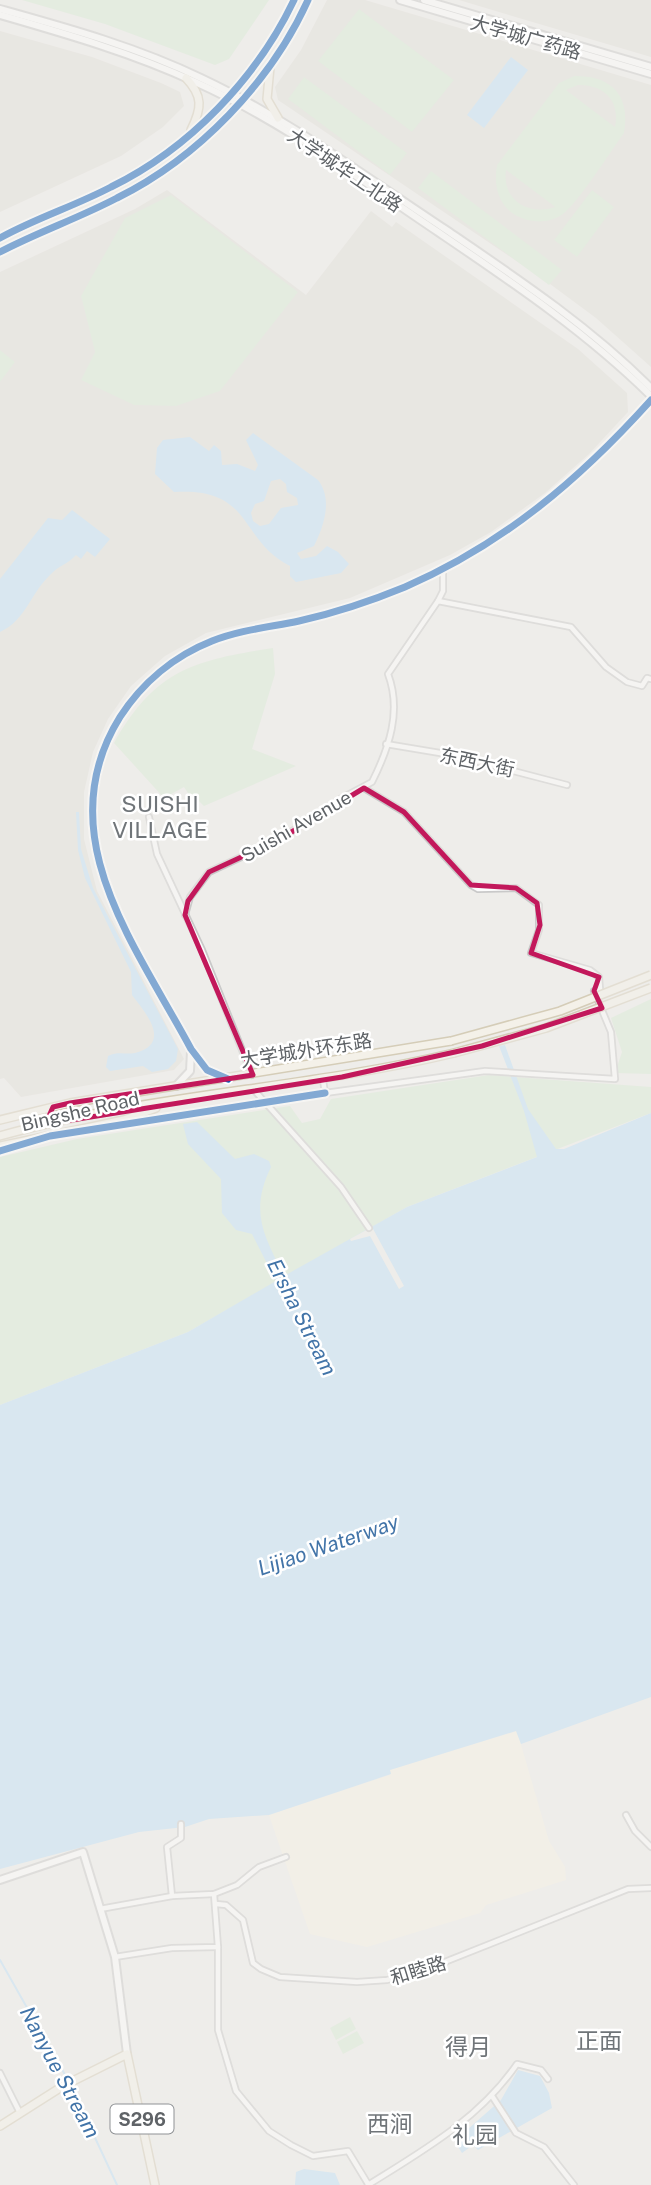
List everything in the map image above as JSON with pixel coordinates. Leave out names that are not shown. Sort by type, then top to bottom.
[{"type":"main road","points":[[0,238],[123,181],[186,138],[228,95],[271,41],[294,0]]},
{"type":"main road","points":[[0,252],[147,182],[193,148],[240,101],[272,61],[293,30],[308,0]]},
{"type":"main road","points":[[272,61],[266,92],[269,104],[278,118]]},
{"type":"main road","points":[[186,78],[196,90],[201,103],[198,116],[186,138]]},
{"type":"main road","name":"大学城外环东路","points":[[0,1119],[55,1107],[451,1041],[560,1011],[651,975]]},
{"type":"main road","name":"大学城外环东路","points":[[0,1136],[59,1122],[323,1080],[454,1054],[568,1020],[651,988]]},
{"type":"main road","name":"Bingshe Road","points":[[0,1146],[124,1120],[166,1104]]},
{"type":"main road","points":[[55,1107],[49,1116],[59,1122]]},
{"type":"main road","points":[[1,2124],[80,2076],[127,2054]]},
{"type":"main road","name":"S296","points":[[127,2054],[155,2185]]},
{"type":"street","name":"大学城广药路","points":[[400,0],[651,74]]},
{"type":"street","name":"大学城广药路","points":[[424,0],[651,67]]},
{"type":"street","name":"大学城华工北路","points":[[0,9],[136,51],[278,118],[551,302],[606,346],[651,388]]},
{"type":"street","name":"大学城华工北路","points":[[0,15],[104,46],[228,95]]},
{"type":"street","name":"大学城华工北路","points":[[240,101],[548,307],[596,345],[651,398]]},
{"type":"street","points":[[228,1079],[207,1070],[191,1049],[113,903],[95,852],[92,811],[97,771],[109,737],[124,711],[158,673],[207,643],[234,634],[327,614],[375,598],[430,575],[484,546],[570,483],[651,398]]},
{"type":"street","points":[[364,788],[373,780],[396,709],[388,674],[438,601],[443,591],[443,572]]},
{"type":"street","points":[[438,601],[571,627],[606,667],[627,682],[642,685],[647,678],[651,678]]},
{"type":"street","name":"东西大街","points":[[386,744],[465,758],[567,785]]},
{"type":"street","name":"Suishi Avenue","points":[[185,915],[193,892],[209,872],[280,839],[340,799],[364,788],[402,810],[465,880],[478,889],[516,888],[539,905],[539,930],[531,953],[597,974],[600,989],[594,991],[611,1032],[615,1079],[479,1071],[325,1093],[323,1080]]},
{"type":"street","points":[[149,817],[157,855],[252,1075]]},
{"type":"street","points":[[174,1087],[190,1071],[191,1049]]},
{"type":"street","points":[[254,1090],[341,1187],[369,1228]]},
{"type":"street","points":[[626,1815],[635,1831],[651,1847]]},
{"type":"street","points":[[172,1896],[167,1847],[181,1838],[181,1824]]},
{"type":"street","points":[[0,1880],[83,1852],[115,1958],[127,2054]]},
{"type":"street","points":[[100,1909],[172,1896],[214,1894],[237,1885],[259,1867],[286,1857]]},
{"type":"street","name":"和睦路","points":[[216,1904],[226,1905],[243,1920],[253,1963],[261,1969],[280,1977],[357,1982],[387,1980],[427,1969],[628,1889],[651,1888]]},
{"type":"street","points":[[214,1894],[218,1947],[218,2030],[236,2091],[270,2131],[291,2145],[313,2156],[348,2151],[368,2185],[462,2125],[492,2096],[517,2064],[541,2070],[548,2079]]},
{"type":"street","points":[[115,1958],[172,1948],[218,1947]]},
{"type":"street","points":[[0,2073],[20,2113]]},
{"type":"street","points":[[492,2096],[516,2133],[544,2147],[574,2185]]},
{"type":"highlighted area","points":[[364,788],[404,812],[471,885],[516,888],[537,903],[540,925],[531,953],[599,977],[594,991],[602,1008],[482,1046],[342,1077],[59,1122],[49,1116],[53,1107],[70,1103],[253,1075],[185,915],[188,901],[209,872],[280,839]]},
{"type":"shaded area","points":[[327,0],[365,0],[651,85],[651,367],[596,318],[546,281],[278,100],[275,87],[301,50]]},
{"type":"shaded area","points":[[459,0],[651,0],[651,57],[499,12]]},
{"type":"shaded area","points":[[0,31],[92,57],[161,83],[180,92],[184,106],[163,127],[121,156],[0,212]]},
{"type":"shaded area","points":[[167,190],[306,295],[371,211],[392,227],[396,222],[578,349],[627,393],[628,412],[589,454],[545,493],[491,532],[450,555],[350,598],[206,633],[165,656],[131,686],[108,719],[93,752],[84,792],[84,839],[97,891],[184,1059],[174,1070],[21,1097],[4,1078],[0,1079],[0,272],[135,209]]},
{"type":"shaded area","points":[[517,1731],[549,1841],[565,1867],[566,1880],[486,1905],[480,1913],[367,1947],[310,1934],[269,1815],[390,1775],[390,1770]]},
{"type":"green space","points":[[22,0],[269,0],[229,59],[215,65],[105,24]]},
{"type":"green space","points":[[359,9],[454,80],[412,132],[318,61]]},
{"type":"green space","points":[[574,76],[587,77],[598,79],[616,90],[624,108],[624,133],[563,214],[551,220],[531,221],[512,213],[502,203],[496,184],[497,165],[559,83]],"holes":[[[578,85],[595,88],[608,96],[615,109],[615,127],[566,90]],[[506,170],[554,206],[555,207],[535,209],[519,203],[508,190]]]},
{"type":"green space","points":[[304,77],[407,153],[390,175],[288,99]]},
{"type":"green space","points":[[431,171],[562,270],[549,285],[418,188]]},
{"type":"green space","points":[[592,190],[614,207],[577,257],[554,240]]},
{"type":"green space","points":[[171,195],[298,292],[220,391],[176,406],[134,405],[81,380],[95,352],[81,296],[125,218]]},
{"type":"green space","points":[[0,350],[15,362],[0,382]]},
{"type":"green space","points":[[273,648],[275,674],[252,749],[296,766],[204,806],[197,799],[194,802],[184,787],[164,798],[114,743],[129,718],[161,684],[179,673],[221,658]]},
{"type":"green space","points":[[651,999],[651,1074],[615,1073],[622,1052],[611,1018]]},
{"type":"green space","points":[[489,1075],[651,1087],[651,1113],[407,1207],[188,1332],[0,1405],[0,1157],[77,1139],[290,1106],[302,1123],[320,1119],[331,1099]]},
{"type":"green space","points":[[350,2017],[356,2029],[336,2040],[330,2028]]},
{"type":"green space","points":[[357,2031],[364,2043],[343,2054],[337,2042]]},
{"type":"water","points":[[511,57],[528,70],[484,128],[467,115]]},
{"type":"water","points":[[253,433],[318,480],[323,487],[326,504],[321,530],[314,546],[297,553],[301,559],[316,556],[327,546],[338,552],[349,564],[341,573],[296,582],[290,576],[290,566],[261,543],[232,506],[219,498],[200,493],[174,492],[155,474],[157,448],[163,440],[190,437],[209,451],[214,445],[221,451],[222,465],[237,464],[255,471],[258,465],[246,440]],"holes":[[[280,479],[286,484],[287,492],[297,498],[298,505],[281,508],[269,524],[260,526],[253,521],[251,513],[255,504],[264,501],[271,481]]]},
{"type":"water","points":[[72,510],[110,539],[95,557],[87,551],[81,559],[76,555],[53,572],[16,621],[0,632],[0,579],[48,518],[62,520]]},
{"type":"water","points":[[76,812],[79,812],[81,849],[93,888],[178,1049],[176,1061],[168,1069],[152,1072],[143,1066],[110,1071],[106,1067],[108,1056],[135,1053],[147,1048],[153,1042],[154,1034],[148,1017],[132,995],[131,972],[85,878],[78,850]]},
{"type":"water","points":[[505,1045],[528,1109],[556,1149],[564,1149],[651,1113],[651,1697],[521,1744],[516,1731],[390,1770],[391,1774],[269,1815],[209,1819],[185,1827],[139,1832],[0,1869],[0,1405],[188,1332],[276,1281],[252,1234],[236,1230],[222,1213],[221,1179],[188,1144],[183,1124],[197,1122],[235,1159],[254,1154],[269,1161],[271,1167],[264,1183],[260,1210],[265,1235],[284,1276],[407,1207],[537,1157],[524,1111],[499,1046]]},
{"type":"water","points":[[518,2070],[540,2076],[549,2093],[552,2108],[478,2150],[473,2145],[462,2153],[457,2145],[460,2136],[501,2100]]},
{"type":"water","points":[[304,2169],[335,2173],[340,2185],[295,2185],[296,2172]]},
{"type":"pier","points":[[372,1227],[404,1286],[399,1289],[370,1236],[351,1241],[350,1239]]},
{"type":"waterway","name":"Nanyue Stream","points":[[0,1960],[68,2080]]},
{"type":"waterway","name":"Nanyue Stream","points":[[70,2084],[117,2185]]},
{"type":"cycle path","points":[[0,238],[97,194],[140,171],[193,132],[218,108],[261,57],[294,0]]},
{"type":"cycle path","points":[[0,252],[117,198],[176,162],[229,115],[253,88],[274,60],[308,0]]},
{"type":"cycle path","points":[[228,1079],[207,1070],[191,1049],[125,930],[107,888],[96,846],[93,804],[100,761],[120,717],[138,693],[160,672],[198,647],[233,634],[312,618],[366,602],[405,587],[475,551],[508,530],[568,483],[597,457],[651,400]]},
{"type":"cycle path","points":[[0,1151],[50,1136],[325,1093]]},
{"type":"district","name":"SUISHI VILLAGE","points":[[160,816]]},
{"type":"district","name":"正面","points":[[599,2040]]},
{"type":"district","name":"得月","points":[[468,2046]]},
{"type":"district","name":"西涧","points":[[390,2123]]},
{"type":"district","name":"礼园","points":[[475,2134]]},
{"type":"water label","name":"Ersha Stream","points":[[302,1317]]},
{"type":"water label","name":"Lijiao Waterway","points":[[328,1545]]}]
